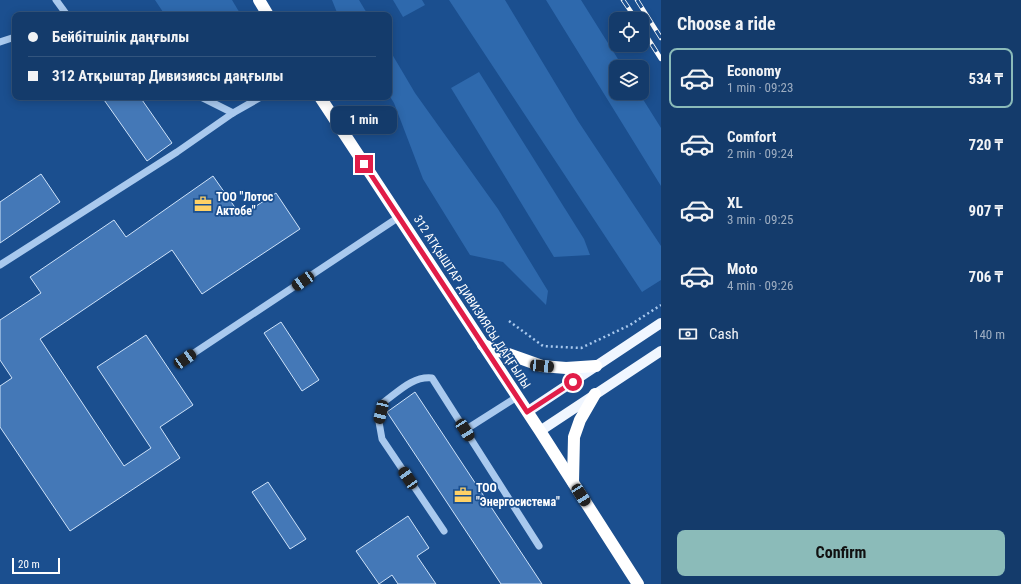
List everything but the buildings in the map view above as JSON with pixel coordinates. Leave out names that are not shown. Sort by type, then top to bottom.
[{"type":"highway","points":[[259,0],[266,12]]},
{"type":"highway","name":"312 АТҚЫШТАР ДИВИЗИЯСЫ ДАҢҒЫЛЫ","points":[[322,100],[540,431],[638,584]]},
{"type":"highway","points":[[483,345],[542,366],[566,368],[596,366]]},
{"type":"highway","points":[[573,482],[574,437],[580,420],[595,394]]},
{"type":"main road","points":[[527,412],[661,323]]},
{"type":"main road","points":[[540,431],[661,351]]},
{"type":"lane","points":[[56,0],[65,12]]},
{"type":"lane","points":[[0,42],[12,38]]},
{"type":"lane","points":[[207,100],[233,113]]},
{"type":"lane","points":[[0,265],[178,152],[233,113],[256,100]]},
{"type":"lane","points":[[185,359],[399,217]]},
{"type":"lane","points":[[444,531],[382,439],[379,422],[384,402],[416,378],[432,378],[539,546]]},
{"type":"lane","points":[[465,430],[517,397]]},
{"type":"path","points":[[509,321],[543,346],[581,348],[630,326],[661,305]]},
{"type":"shaded area","points":[[155,0],[232,0],[239,12],[163,12]]},
{"type":"shaded area","points":[[332,0],[359,0],[366,12],[337,12]]},
{"type":"shaded area","points":[[393,0],[422,0],[425,5],[403,17]]},
{"type":"shaded area","points":[[449,0],[505,0],[578,121],[661,246],[661,280],[642,292]]},
{"type":"shaded area","points":[[546,0],[581,0],[609,45],[609,52],[614,52],[619,60],[609,60],[609,100],[643,100],[661,128],[661,186]]},
{"type":"shaded area","points":[[392,54],[415,93],[498,209],[548,291],[546,305],[503,262],[470,255],[423,179],[392,100]]},
{"type":"shaded area","points":[[479,72],[584,239],[590,255],[554,257],[451,88]]},
{"type":"railway","points":[[623,0],[631,12]]},
{"type":"railway","points":[[637,0],[661,38]]},
{"type":"railway","points":[[649,40],[661,59]]},
{"type":"place","name":"ТОО \"Лотос Актобе\"","points":[[203,204]]},
{"type":"place","name":"ТОО \"Энергосистема\"","points":[[463,495]]},
{"type":"route","points":[[364,164],[527,412],[573,382]]}]
